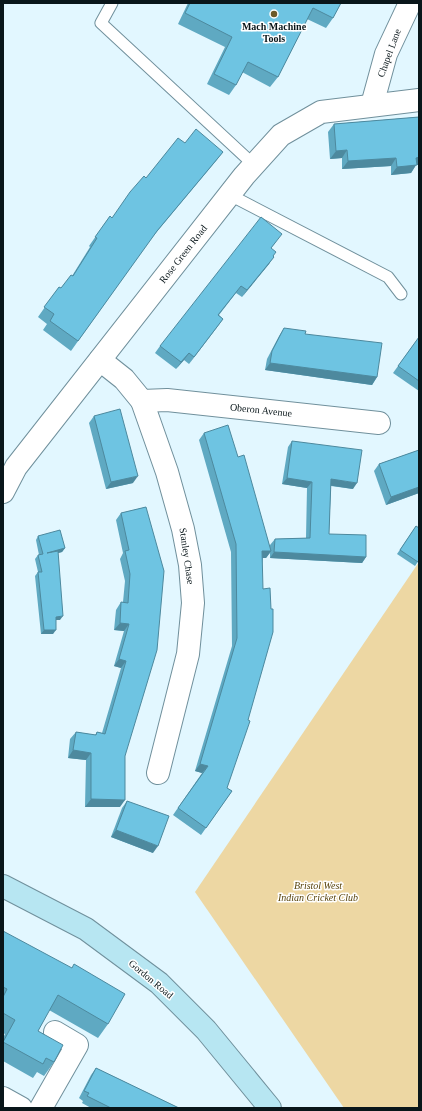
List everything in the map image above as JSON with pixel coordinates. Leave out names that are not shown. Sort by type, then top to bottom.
[{"type":"main road","name":"Gordon Road","points":[[3,886],[86,929],[159,983],[206,1030],[270,1108]]},
{"type":"street","name":"Chapel Lane","points":[[372,105],[386,54],[410,3]]},
{"type":"street","name":"Rose Green Road","points":[[3,492],[16,466],[254,165],[281,135],[321,112],[419,100]]},
{"type":"street","name":"Stanley Chase","points":[[100,360],[124,379],[142,401],[167,472],[183,529],[190,565],[193,603],[188,654],[158,773]]},
{"type":"street","name":"Oberon Avenue","points":[[142,401],[167,400],[379,423]]},
{"type":"street","points":[[41,1108],[76,1045],[55,1032]]},
{"type":"street","points":[[3,1098],[21,1108]]},
{"type":"lane","points":[[112,3],[101,23],[254,165]]},
{"type":"lane","points":[[230,195],[388,277],[401,294]]},
{"type":"green space","name":"Bristol West Indian Cricket Club","points":[[419,562],[419,1108],[344,1108],[195,892]]},
{"type":"building","points":[[190,3],[341,3],[333,18],[313,8],[278,77],[248,62],[236,85],[214,74],[232,37],[185,13]]},
{"type":"building","points":[[419,117],[419,157],[416,158],[417,165],[397,167],[396,158],[348,161],[347,150],[336,151],[334,124]]},
{"type":"building","points":[[196,129],[223,152],[157,231],[78,341],[50,321],[54,314],[44,307],[59,287],[61,288],[71,275],[73,276],[97,238],[95,237],[110,216],[112,218],[130,192],[144,176],[146,178],[178,138],[185,143]]},
{"type":"building","points":[[261,217],[282,234],[271,248],[276,252],[273,256],[274,257],[247,290],[241,286],[218,315],[223,319],[194,357],[189,353],[181,362],[160,346]]},
{"type":"building","points":[[284,328],[306,331],[305,334],[382,343],[377,377],[270,363],[272,351]]},
{"type":"building","points":[[419,337],[419,381],[398,366]]},
{"type":"building","points":[[120,409],[138,476],[111,482],[94,416]]},
{"type":"building","points":[[228,425],[238,457],[244,455],[271,551],[262,551],[263,589],[270,588],[271,609],[273,609],[273,632],[248,720],[250,721],[227,788],[232,791],[206,828],[178,808],[208,766],[200,764],[237,638],[236,544],[204,433]]},
{"type":"building","points":[[292,441],[362,450],[357,483],[331,479],[329,534],[366,535],[366,557],[274,552],[275,539],[310,538],[312,482],[287,478]]},
{"type":"building","points":[[419,450],[419,487],[391,497],[379,464]]},
{"type":"building","points":[[146,507],[164,571],[157,650],[125,756],[125,800],[91,799],[91,753],[73,750],[76,732],[96,735],[97,732],[105,734],[126,661],[119,659],[129,624],[120,623],[121,602],[128,603],[130,574],[125,551],[129,550],[121,513]]},
{"type":"building","points":[[416,526],[419,528],[418,562],[400,550]]},
{"type":"building","points":[[60,530],[65,548],[47,553],[58,551],[63,616],[56,617],[56,630],[44,630],[38,572],[42,572],[38,555],[43,554],[38,536]]},
{"type":"building","points":[[127,801],[169,816],[158,846],[116,830]]},
{"type":"building","points":[[3,931],[72,968],[74,964],[125,994],[108,1024],[58,995],[38,1031],[63,1045],[54,1062],[46,1058],[43,1064],[3,1042],[15,1020],[3,1013],[3,997],[7,989],[3,987]]},
{"type":"building","points":[[96,1068],[179,1108],[111,1108],[87,1096],[89,1093],[84,1091]]},
{"type":"place","name":"Mach Machine Tools","points":[[274,14]]}]
